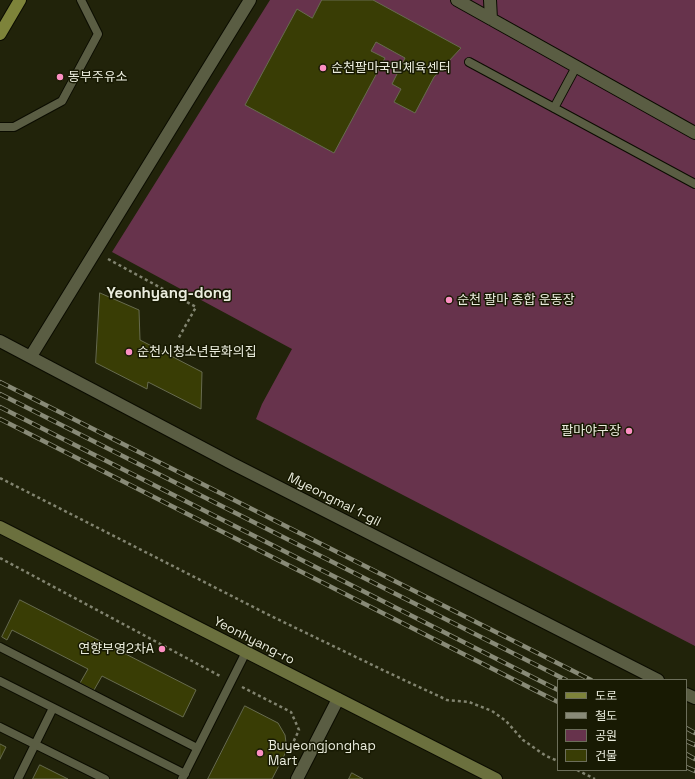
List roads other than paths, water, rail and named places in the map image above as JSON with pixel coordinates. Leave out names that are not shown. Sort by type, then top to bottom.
[{"type":"main road","points":[[0,34],[20,0]]},
{"type":"main road","name":"Yeonhyang-ro","points":[[0,527],[496,779]]},
{"type":"street","points":[[31,356],[250,0]]},
{"type":"street","points":[[457,0],[695,133]]},
{"type":"street","points":[[490,0],[491,19]]},
{"type":"street","name":"Myeongmal 1-gil","points":[[0,341],[31,356],[233,464],[656,679]]},
{"type":"street","points":[[297,779],[338,699]]},
{"type":"lane","points":[[0,127],[14,127],[62,101],[98,34],[81,0]]},
{"type":"lane","points":[[470,62],[695,182]]},
{"type":"lane","points":[[554,108],[576,67]]},
{"type":"lane","points":[[0,647],[197,748]]},
{"type":"lane","points":[[0,681],[183,776],[246,652]]},
{"type":"lane","points":[[18,779],[53,708]]},
{"type":"lane","points":[[0,727],[105,779]]},
{"type":"railway","points":[[0,382],[589,679]]},
{"type":"railway","points":[[0,394],[564,679]]},
{"type":"railway","points":[[0,407],[557,689]]},
{"type":"railway","points":[[0,419],[557,701]]},
{"type":"railway","points":[[687,729],[695,733]]},
{"type":"railway","points":[[687,741],[695,745]]},
{"type":"railway","points":[[687,755],[695,759]]},
{"type":"railway","points":[[687,767],[695,771]]},
{"type":"place","name":"순천팔마국민체육센터","points":[[323,68]]},
{"type":"place","name":"동부주유소","points":[[60,77]]},
{"type":"place","name":"순천 팔마 종합 운동장","points":[[449,300]]},
{"type":"place","name":"순천시청소년문화의집","points":[[129,352]]},
{"type":"place","name":"팔마야구장","points":[[629,431]]},
{"type":"place","name":"연향부영2차A","points":[[162,649]]},
{"type":"place","name":"Buyeongjonghap Mart","points":[[260,753]]},
{"type":"district","name":"Yeonhyang-dong","points":[[169,294]]}]
